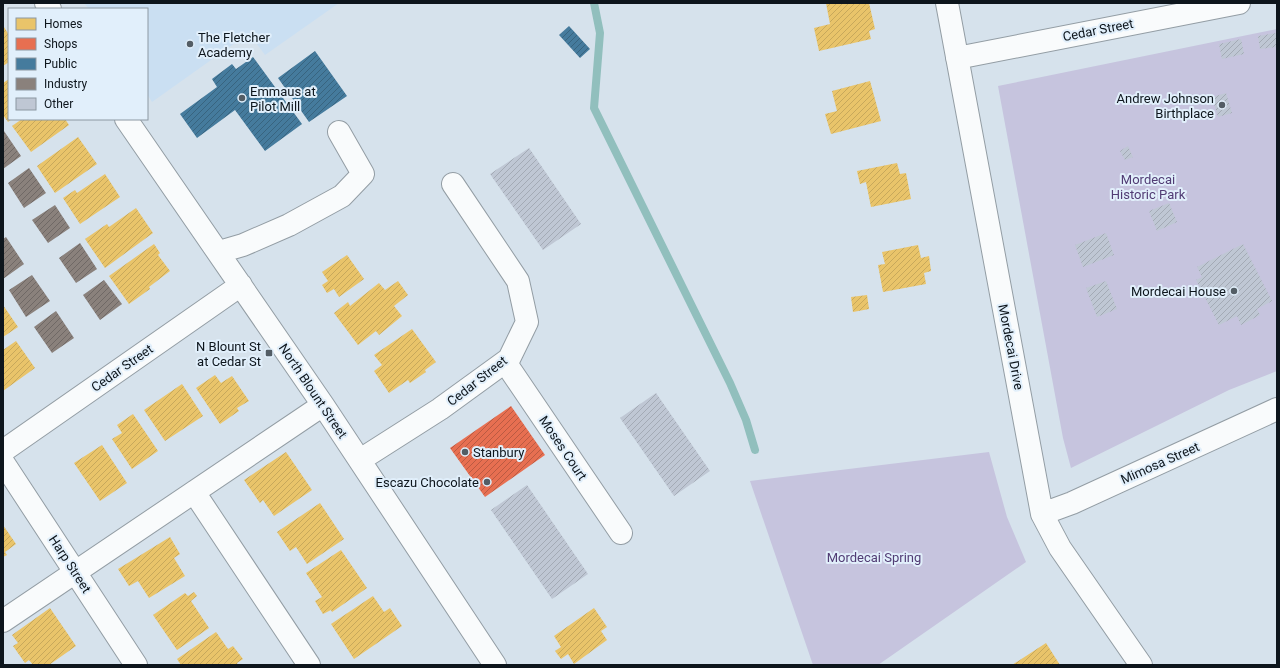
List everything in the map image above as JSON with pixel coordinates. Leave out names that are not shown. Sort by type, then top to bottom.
[{"type":"street","name":"Mordecai Drive","points":[[947,3],[1042,514],[1060,548],[1141,665]]},
{"type":"street","name":"Cedar Street","points":[[957,58],[1239,3]]},
{"type":"street","name":"North Blount Street","points":[[127,120],[242,285],[360,460],[486,662]]},
{"type":"street","points":[[219,252],[243,245],[289,225],[342,196],[362,174],[339,132]]},
{"type":"street","name":"Cedar Street","points":[[360,460],[440,409],[509,359],[527,322],[518,281],[453,184]]},
{"type":"street","name":"Cedar Street","points":[[3,451],[242,285]]},
{"type":"street","name":"Moses Court","points":[[505,362],[621,533]]},
{"type":"street","points":[[3,621],[323,405]]},
{"type":"street","name":"Mimosa Street","points":[[1042,514],[1079,500],[1277,409]]},
{"type":"street","name":"Harp Street","points":[[3,462],[136,665]]},
{"type":"street","points":[[194,492],[309,665]]},
{"type":"shaded area","name":"The Fletcher Academy","points":[[84,3],[339,3],[265,55],[249,33],[152,102],[148,96],[148,8],[88,8]]},
{"type":"green space","name":"Mordecai Historic Park","points":[[1277,29],[1277,371],[1229,390],[1071,468],[1063,438],[998,86]]},
{"type":"green space","name":"Mordecai Spring","points":[[989,452],[1007,517],[1026,562],[878,665],[813,665],[750,481]]},
{"type":"building: Homes","points":[[826,3],[869,3],[875,29],[869,31],[871,39],[819,51],[814,28],[830,24]]},
{"type":"building: Homes","points":[[4,27],[8,33],[8,63],[3,66]]},
{"type":"building: Homes","points":[[8,80],[8,120],[11,120],[8,122],[3,115],[3,83]]},
{"type":"building: Homes","points":[[870,81],[881,121],[831,134],[825,114],[837,111],[832,91]]},
{"type":"building: Homes","points":[[21,120],[66,120],[69,125],[31,152],[12,126]]},
{"type":"building: Homes","points":[[78,137],[97,164],[55,193],[37,166]]},
{"type":"building: Homes","points":[[897,163],[900,174],[906,173],[911,199],[871,207],[866,182],[860,184],[857,171]]},
{"type":"building: Homes","points":[[105,174],[120,197],[80,224],[63,198],[75,190],[77,193]]},
{"type":"building: Homes","points":[[136,208],[153,233],[105,268],[85,239],[107,224],[109,227]]},
{"type":"building: Homes","points":[[154,244],[160,253],[158,255],[170,271],[149,287],[150,289],[129,304],[109,276]]},
{"type":"building: Homes","points":[[918,245],[921,258],[929,256],[931,271],[924,273],[926,284],[883,292],[878,265],[885,264],[882,252]]},
{"type":"building: Homes","points":[[347,255],[364,279],[339,297],[334,289],[327,293],[322,285],[328,281],[322,272]]},
{"type":"building: Homes","points":[[398,281],[408,295],[394,306],[402,316],[379,335],[376,331],[358,345],[334,313],[348,302],[350,306],[379,283],[385,290]]},
{"type":"building: Homes","points":[[867,295],[869,309],[853,312],[851,297]]},
{"type":"building: Homes","points":[[3,305],[18,327],[3,337]]},
{"type":"building: Homes","points":[[412,329],[436,362],[425,370],[426,372],[410,383],[408,380],[389,393],[374,371],[382,365],[374,355]]},
{"type":"building: Homes","points":[[16,341],[35,368],[3,391],[3,350]]},
{"type":"building: Homes","points":[[215,375],[221,383],[232,376],[249,401],[237,408],[239,411],[220,424],[196,388]]},
{"type":"building: Homes","points":[[182,384],[203,416],[165,441],[144,410]]},
{"type":"building: Homes","points":[[133,414],[158,451],[132,469],[112,439],[122,433],[117,425]]},
{"type":"building: Homes","points":[[102,445],[127,483],[100,501],[74,463]]},
{"type":"building: Homes","points":[[286,452],[312,490],[274,516],[263,500],[260,503],[244,480]]},
{"type":"building: Homes","points":[[320,503],[344,539],[307,564],[296,547],[290,551],[277,532]]},
{"type":"building: Homes","points":[[3,525],[16,544],[5,552],[7,555],[3,557]]},
{"type":"building: Homes","points":[[170,537],[180,554],[174,558],[185,576],[149,598],[138,581],[129,586],[118,569]]},
{"type":"building: Homes","points":[[341,550],[367,588],[332,612],[331,610],[323,614],[315,601],[322,597],[306,573]]},
{"type":"building: Homes","points":[[194,592],[197,596],[191,601],[209,628],[177,650],[153,615],[185,593],[188,596]]},
{"type":"building: Homes","points":[[373,596],[384,612],[390,608],[402,626],[354,659],[331,624]]},
{"type":"building: Homes","points":[[50,608],[76,646],[49,665],[33,665],[29,660],[25,663],[13,646],[18,643],[12,635]]},
{"type":"building: Homes","points":[[594,608],[607,627],[601,631],[607,640],[574,664],[568,654],[561,659],[555,651],[561,647],[554,636]]},
{"type":"building: Homes","points":[[216,632],[228,649],[233,646],[243,659],[237,663],[238,665],[181,665],[177,659]]},
{"type":"building: Homes","points":[[1046,643],[1060,665],[1012,665]]},
{"type":"building: Shops","points":[[511,406],[545,455],[485,497],[450,448]]},
{"type":"building: Public","points":[[569,26],[590,49],[580,58],[559,35]]},
{"type":"building: Public","name":"Emmaus at Pilot Mill","points":[[315,51],[347,96],[309,122],[278,78]]},
{"type":"building: Public","name":"Emmaus at Pilot Mill","points":[[253,57],[302,124],[265,151],[235,110],[197,138],[180,114],[217,87],[212,79],[232,64],[236,69]]},
{"type":"building: Industry","points":[[4,131],[21,156],[3,169],[3,132]]},
{"type":"building: Industry","points":[[29,168],[46,193],[24,208],[8,183]]},
{"type":"building: Industry","points":[[55,205],[70,228],[48,243],[32,220]]},
{"type":"building: Industry","points":[[6,237],[24,264],[3,279],[3,239]]},
{"type":"building: Industry","points":[[80,243],[97,269],[76,283],[59,258]]},
{"type":"building: Industry","points":[[32,275],[50,301],[26,317],[9,290]]},
{"type":"building: Industry","points":[[104,280],[122,304],[100,320],[83,295]]},
{"type":"building: Industry","points":[[56,311],[74,338],[52,353],[34,327]]},
{"type":"building: Other","points":[[1277,33],[1277,47],[1260,49],[1258,36]]},
{"type":"building: Other","points":[[1241,39],[1244,54],[1222,59],[1219,44]]},
{"type":"building: Other","name":"Andrew Johnson Birthplace","points":[[1226,93],[1232,113],[1218,117],[1212,97]]},
{"type":"building: Other","points":[[1128,146],[1133,157],[1125,160],[1120,151]]},
{"type":"building: Other","points":[[529,148],[581,224],[543,250],[490,174]]},
{"type":"building: Other","points":[[1169,203],[1177,222],[1157,231],[1149,211]]},
{"type":"building: Other","points":[[1106,233],[1114,255],[1083,267],[1075,245]]},
{"type":"building: Other","name":"Mordecai House","points":[[1243,244],[1272,301],[1257,309],[1260,315],[1241,325],[1237,316],[1219,325],[1196,280],[1202,277],[1197,267]]},
{"type":"building: Other","points":[[1106,281],[1117,309],[1097,317],[1086,288]]},
{"type":"building: Other","points":[[656,393],[710,471],[674,496],[620,418]]},
{"type":"building: Other","points":[[527,485],[588,574],[552,599],[491,510]]},
{"type":"waterway","points":[[594,3],[600,33],[594,108],[730,383],[746,420],[755,450]]},
{"type":"place","name":"The Fletcher Academy","points":[[190,44]]},
{"type":"place","name":"Emmaus at Pilot Mill","points":[[242,98]]},
{"type":"place","name":"Andrew Johnson Birthplace","points":[[1222,105]]},
{"type":"place","name":"Mordecai House","points":[[1234,291]]},
{"type":"place","name":"N Blount St at Cedar St","points":[[269,353]]},
{"type":"place","name":"Stanbury","points":[[465,452]]},
{"type":"place","name":"Escazu Chocolate","points":[[487,482]]}]
